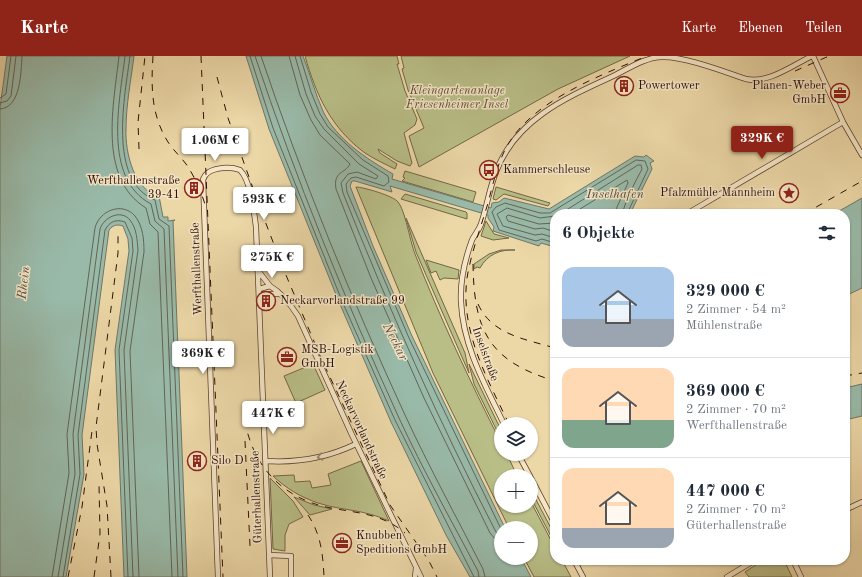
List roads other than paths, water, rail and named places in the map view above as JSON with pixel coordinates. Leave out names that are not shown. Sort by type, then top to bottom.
[{"type":"street","points":[[813,56],[843,122],[862,155]]},
{"type":"street","name":"Inselstraße","points":[[501,417],[471,351],[462,316],[461,291],[464,267],[472,241],[482,222],[490,195],[493,178],[500,161],[513,141],[530,122],[555,104],[651,58],[674,57],[746,79],[758,80],[767,78],[813,56]]},
{"type":"street","points":[[695,209],[843,122]]},
{"type":"street","name":"Güterhallenstraße","points":[[204,176],[210,170],[237,169],[242,173],[254,210],[259,272],[270,577]]},
{"type":"street","name":"Werfthallenstraße","points":[[204,176],[218,577]]},
{"type":"street","name":"Neckarvorlandstraße","points":[[259,272],[270,286],[294,309],[304,326],[356,444],[421,577]]},
{"type":"street","points":[[259,292],[270,286]]},
{"type":"street","points":[[259,292],[280,294]]},
{"type":"street","points":[[266,461],[312,459],[332,454],[356,444]]},
{"type":"street","points":[[538,492],[550,515]]},
{"type":"street","points":[[850,508],[862,502]]},
{"type":"street","points":[[269,556],[290,556],[291,577]]},
{"type":"street","points":[[577,565],[583,577]]},
{"type":"street","points":[[727,577],[747,565]]},
{"type":"street","points":[[795,565],[801,577]]},
{"type":"street","points":[[415,577],[416,568]]},
{"type":"water","name":"Rhein","points":[[7,56],[134,56],[126,120],[126,138],[129,159],[137,179],[143,187],[150,193],[159,196],[163,217],[168,217],[168,221],[175,220],[173,221],[187,577],[124,577],[115,350],[129,251],[128,239],[123,226],[117,225],[109,230],[82,435],[84,474],[66,577],[0,577],[0,108]]},
{"type":"water","points":[[246,56],[303,56],[323,111],[336,131],[363,155],[393,174],[392,179],[491,208],[492,203],[499,202],[504,198],[549,209],[635,156],[644,157],[646,155],[654,161],[650,163],[652,169],[632,209],[550,209],[550,246],[541,243],[539,246],[493,231],[494,227],[488,218],[488,215],[390,186],[392,192],[355,181],[352,181],[350,186],[373,246],[412,336],[494,505],[494,513],[498,513],[502,521],[494,521],[494,565],[525,565],[531,577],[470,577],[446,535],[391,422],[339,302],[269,129]]},
{"type":"water","points":[[862,198],[862,288],[850,294],[850,209],[843,209]]},
{"type":"water","points":[[862,384],[862,416],[850,419],[850,387]]},
{"type":"railway","points":[[139,149],[138,122],[145,56]]},
{"type":"railway","points":[[153,56],[152,90],[158,122],[168,142],[192,174],[206,208]]},
{"type":"railway","points":[[201,56],[223,577]]},
{"type":"railway","points":[[506,417],[477,354],[471,335],[466,298],[467,278],[471,259],[497,168],[506,148],[519,129],[540,110],[554,100],[584,83],[647,56]]},
{"type":"railway","points":[[795,71],[829,56]]},
{"type":"railway","points":[[217,77],[228,118],[260,208],[283,268],[321,358],[390,505],[429,561],[437,577]]},
{"type":"railway","points":[[813,209],[862,181]]},
{"type":"railway","points":[[111,577],[107,506],[97,444],[96,427],[118,253],[118,235]]},
{"type":"railway","points":[[473,264],[477,307],[482,325],[489,340],[500,353],[514,364],[532,373],[550,379]]},
{"type":"railway","points":[[478,304],[492,323],[501,329],[521,338],[550,347]]},
{"type":"railway","points":[[850,375],[862,373]]},
{"type":"railway","points":[[243,406],[251,443],[269,474],[281,486],[312,503],[370,515],[388,522],[405,533]]},
{"type":"railway","points":[[68,577],[82,507],[92,431]]},
{"type":"railway","points":[[245,441],[250,546]]},
{"type":"railway","points":[[94,577],[100,534],[99,484]]},
{"type":"railway","points":[[308,515],[319,537],[324,577]]},
{"type":"place","name":"Powertower","points":[[624,86]]},
{"type":"place","name":"Planen-Weber GmbH","points":[[840,93]]},
{"type":"place","name":"Kammerschleuse","points":[[489,170]]},
{"type":"place","name":"Werfthallenstraße 39-41","points":[[194,188]]},
{"type":"place","name":"Pfalzmühle Mannheim","points":[[789,193]]},
{"type":"place","name":"Neckarvorlandstraße 99","points":[[266,301]]},
{"type":"place","name":"MSB-Logistik GmbH","points":[[287,357]]},
{"type":"place","name":"Silo D","points":[[197,461]]},
{"type":"place","name":"Knubben Speditions GmbH","points":[[342,543]]},
{"type":"park label","name":"Kleingartenanlage Friesenheimer Insel","points":[[457,98]]},
{"type":"water label","name":"Inselhafen","points":[[615,194]]},
{"type":"water label","name":"Neckar","points":[[395,342]]}]
